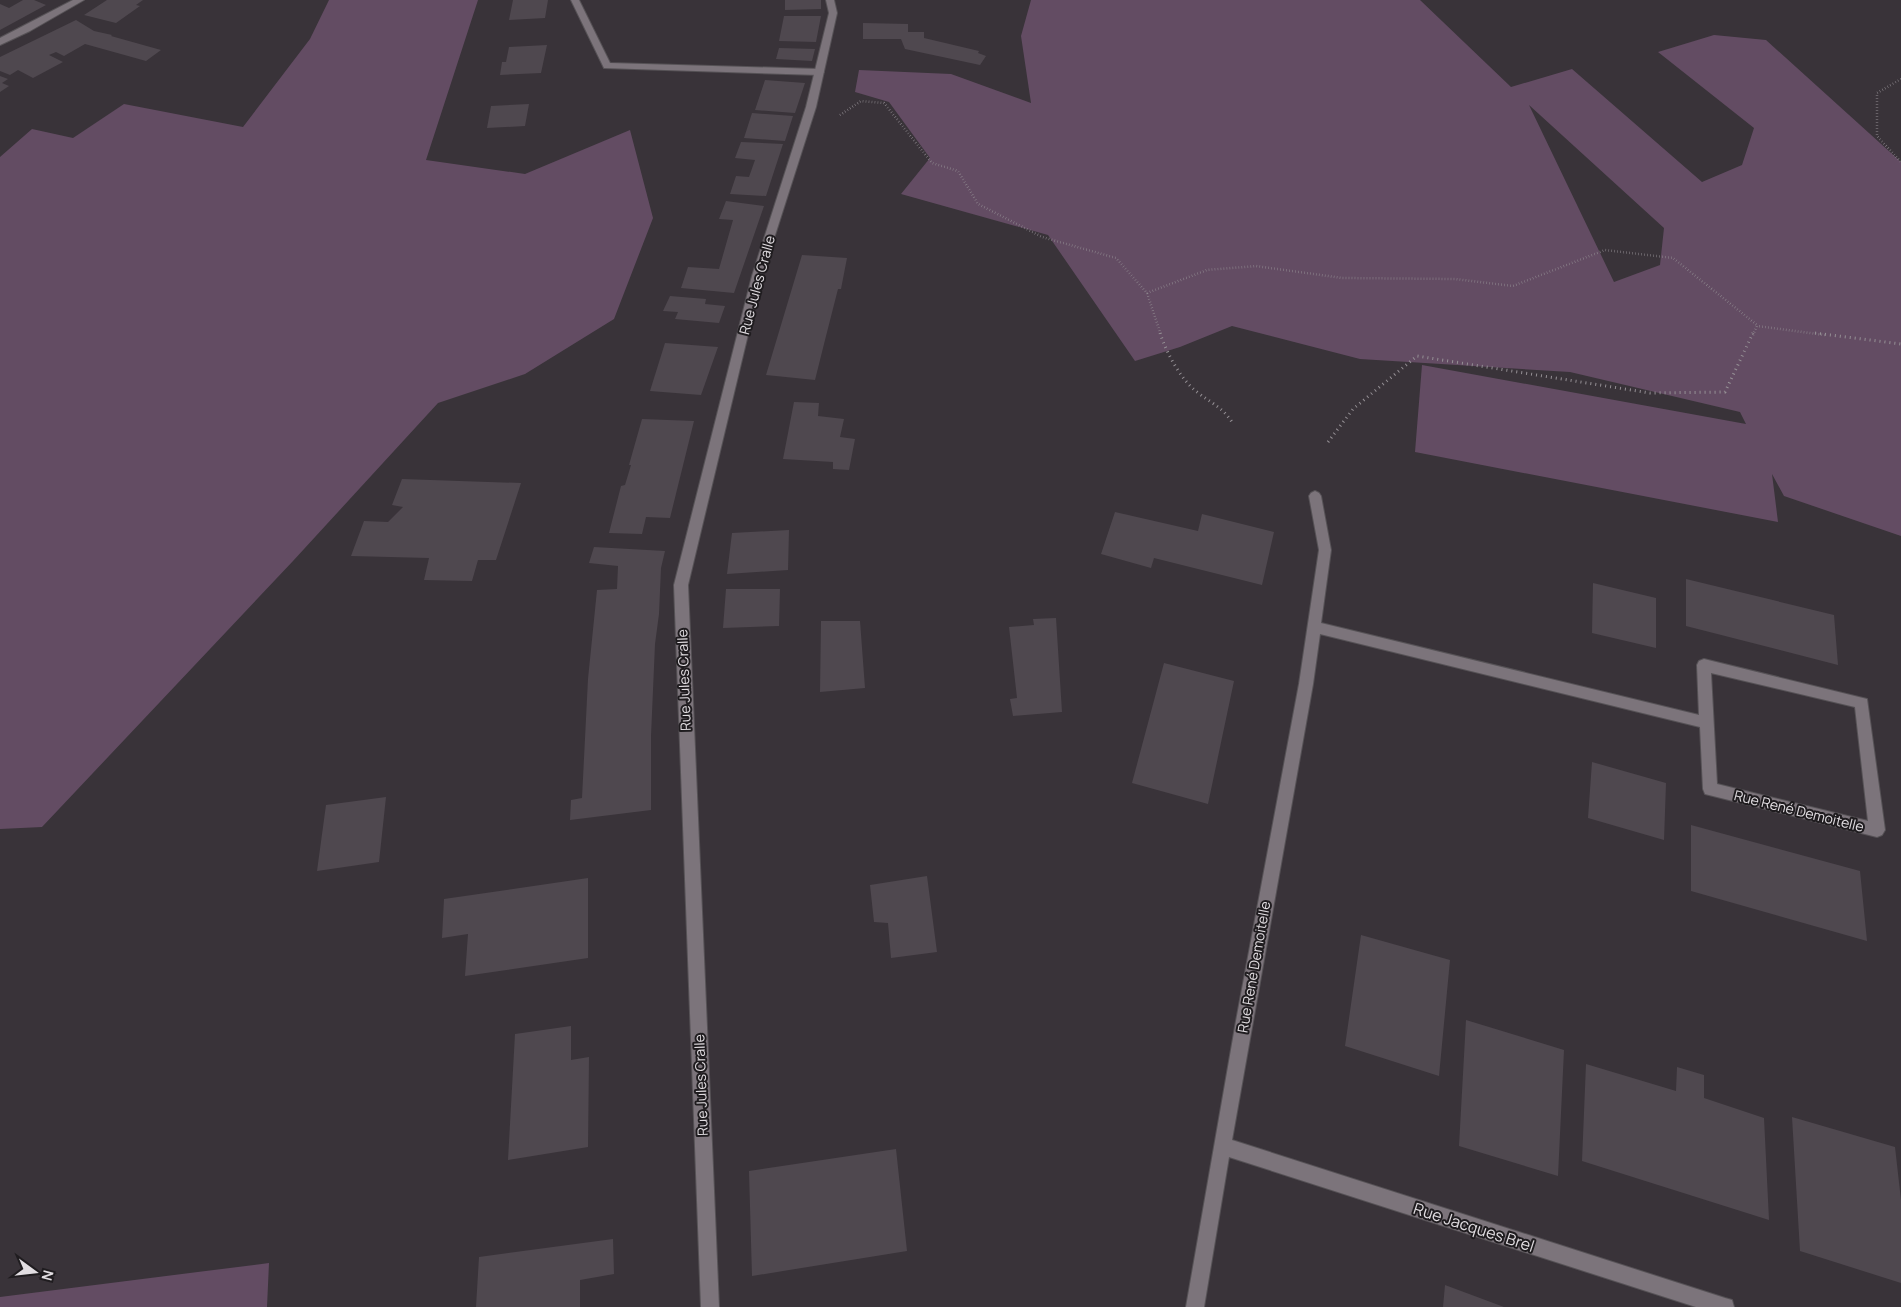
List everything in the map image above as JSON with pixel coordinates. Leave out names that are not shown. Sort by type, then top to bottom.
[{"type":"street","points":[[0,42],[80,0]]},
{"type":"street","points":[[576,0],[607,66],[819,72]]},
{"type":"street","name":"Rue Jules Cralle","points":[[710,1307],[681,585],[757,276],[808,117],[833,13],[830,0]]},
{"type":"street","name":"Rue René Demoitelle","points":[[1195,1307],[1306,684],[1325,550],[1316,496]]},
{"type":"street","points":[[1314,627],[1708,723]]},
{"type":"street","name":"Rue René Demoitelle","points":[[1704,665],[1862,703],[1877,830],[1710,789],[1708,723],[1704,665]]},
{"type":"street","name":"Rue Jacques Brel","points":[[1223,1146],[1725,1307]]},
{"type":"path","points":[[1901,79],[1877,93],[1877,136],[1901,162]]},
{"type":"path","points":[[808,117],[834,119],[861,101],[884,103],[932,163],[958,171],[978,204],[1042,237],[1116,258],[1147,293],[1167,354],[1195,391],[1224,410],[1232,422]]},
{"type":"path","points":[[1147,293],[1207,270],[1256,266],[1342,278],[1456,279],[1513,286],[1604,250],[1673,258],[1757,326],[1901,344]]},
{"type":"path","points":[[1328,442],[1353,409],[1417,356],[1650,393],[1725,392],[1757,326]]},
{"type":"shaded area","points":[[329,0],[478,0],[426,160],[525,174],[630,130],[653,218],[614,319],[525,374],[438,403],[293,561],[42,827],[0,829],[0,157],[32,129],[73,138],[124,104],[243,127],[310,39]]},
{"type":"shaded area","points":[[1031,0],[1420,0],[1511,87],[1572,69],[1702,182],[1742,165],[1754,128],[1658,52],[1714,35],[1766,40],[1901,162],[1901,536],[1784,496],[1772,474],[1778,522],[1415,452],[1422,365],[1746,424],[1740,412],[1570,372],[1360,359],[1232,326],[1180,347],[1135,361],[1048,235],[901,194],[930,158],[889,102],[855,92],[859,70],[951,74],[1031,103],[1021,36]],"holes":[[[1529,105],[1664,228],[1660,265],[1614,282]]]},
{"type":"shaded area","points":[[269,1263],[267,1307],[0,1307],[0,1297]]},
{"type":"building","points":[[23,0],[34,0],[46,5],[0,30],[0,4],[9,8]]},
{"type":"building","points":[[107,0],[143,0],[136,5],[140,6],[116,23],[84,15]]},
{"type":"building","points":[[513,0],[548,0],[545,18],[509,20]]},
{"type":"building","points":[[785,0],[821,0],[821,9],[785,10]]},
{"type":"building","points":[[784,16],[821,16],[816,42],[779,41]]},
{"type":"building","points":[[76,20],[94,31],[161,50],[146,61],[85,44],[64,56],[56,52],[49,55],[63,62],[33,78],[18,70],[10,75],[0,71],[0,57]]},
{"type":"building","points":[[863,23],[908,24],[908,32],[924,32],[924,38],[979,51],[978,53],[986,56],[980,65],[905,49],[901,39],[863,39]]},
{"type":"building","points":[[547,45],[541,73],[500,75],[502,62],[506,62],[509,47]]},
{"type":"building","points":[[779,48],[815,49],[812,61],[776,59]]},
{"type":"building","points":[[0,76],[8,79],[2,83],[9,86],[0,92]]},
{"type":"building","points":[[765,80],[805,83],[795,113],[755,110]]},
{"type":"building","points":[[529,104],[525,126],[487,128],[491,106]]},
{"type":"building","points":[[752,113],[793,116],[785,141],[744,138]]},
{"type":"building","points":[[741,142],[783,144],[766,196],[730,194],[736,176],[749,177],[755,160],[735,158]]},
{"type":"building","points":[[726,201],[764,206],[734,293],[681,288],[688,267],[719,269],[733,220],[719,219]]},
{"type":"building","points":[[802,255],[847,258],[841,289],[838,289],[815,380],[766,375]]},
{"type":"building","points":[[670,296],[706,299],[705,304],[725,306],[719,323],[675,319],[678,312],[663,311]]},
{"type":"building","points":[[665,343],[718,347],[701,395],[650,391]]},
{"type":"building","points":[[794,402],[819,403],[818,416],[844,419],[840,437],[855,439],[849,470],[833,469],[833,462],[783,459]]},
{"type":"building","points":[[642,419],[694,421],[670,518],[646,517],[642,534],[609,533],[621,486],[625,485],[631,465],[629,465]]},
{"type":"building","points":[[402,479],[521,483],[496,560],[478,560],[472,581],[424,580],[429,558],[351,556],[364,521],[388,522],[403,507],[392,505]]},
{"type":"building","points":[[1115,512],[1198,531],[1202,514],[1274,532],[1262,585],[1154,558],[1151,568],[1101,554]]},
{"type":"building","points":[[789,530],[788,570],[727,574],[732,533]]},
{"type":"building","points":[[594,547],[665,551],[661,568],[659,614],[655,644],[651,736],[651,810],[570,820],[571,800],[582,798],[588,679],[597,590],[617,589],[618,566],[589,563]]},
{"type":"building","points":[[1686,579],[1834,615],[1838,665],[1686,626]]},
{"type":"building","points":[[1593,583],[1656,598],[1656,648],[1592,633]]},
{"type":"building","points":[[726,589],[780,589],[779,626],[723,628]]},
{"type":"building","points":[[1056,618],[1062,712],[1013,716],[1010,699],[1017,698],[1009,627],[1034,625],[1033,619]]},
{"type":"building","points":[[821,621],[860,621],[865,688],[820,692]]},
{"type":"building","points":[[1164,663],[1234,681],[1208,804],[1132,783]]},
{"type":"building","points":[[1592,762],[1666,783],[1664,840],[1588,818]]},
{"type":"building","points":[[386,797],[379,862],[317,871],[326,805]]},
{"type":"building","points":[[1691,825],[1860,871],[1867,941],[1691,891]]},
{"type":"building","points":[[927,876],[937,952],[891,958],[888,923],[874,922],[870,885]]},
{"type":"building","points":[[588,878],[588,958],[465,976],[468,934],[442,938],[444,899]]},
{"type":"building","points":[[1361,935],[1450,960],[1439,1076],[1345,1046]]},
{"type":"building","points":[[1466,1020],[1564,1050],[1558,1176],[1459,1146]]},
{"type":"building","points":[[571,1026],[571,1060],[589,1057],[588,1147],[508,1160],[515,1034]]},
{"type":"building","points":[[1586,1064],[1676,1091],[1677,1067],[1704,1075],[1704,1098],[1764,1118],[1769,1220],[1582,1161]]},
{"type":"building","points":[[1792,1117],[1895,1147],[1901,1200],[1901,1283],[1800,1251]]},
{"type":"building","points":[[896,1149],[907,1251],[752,1276],[749,1171]]},
{"type":"building","points":[[613,1239],[614,1274],[580,1280],[580,1307],[476,1307],[479,1257]]},
{"type":"building","points":[[1445,1285],[1504,1307],[1443,1307]]}]
